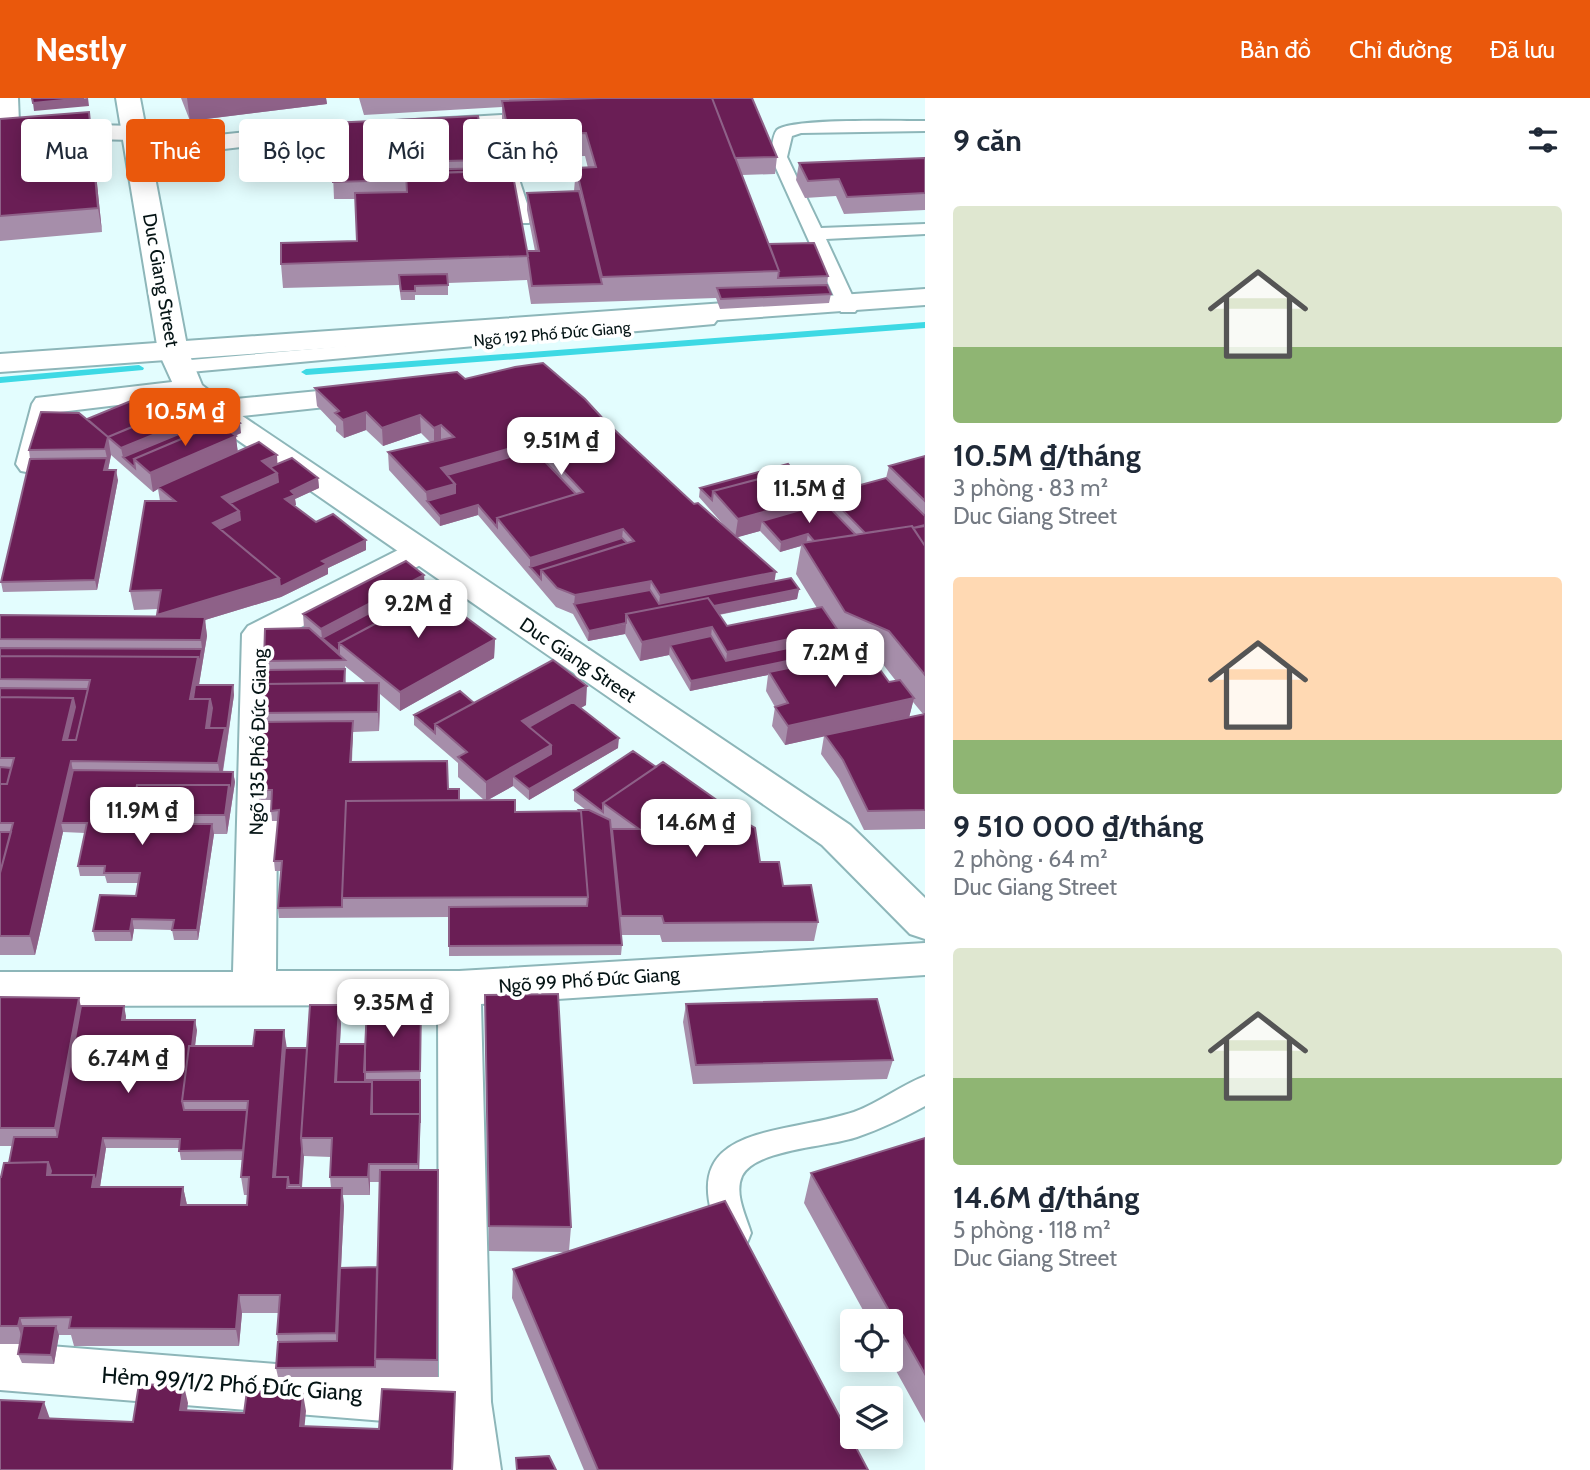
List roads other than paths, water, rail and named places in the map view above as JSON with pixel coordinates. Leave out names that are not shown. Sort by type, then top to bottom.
[{"type":"street","points":[[6,98],[4,130],[126,143]]},
{"type":"street","name":"Duc Giang Street","points":[[128,98],[132,119]]},
{"type":"street","points":[[225,138],[345,118],[463,123]]},
{"type":"street","points":[[559,119],[572,118]]},
{"type":"street","name":"Duc Giang Street","points":[[145,182],[189,379],[420,552],[836,835],[925,923]]},
{"type":"street","points":[[23,495],[47,404],[189,379],[847,305],[925,300]]},
{"type":"street","points":[[0,363],[392,393]]},
{"type":"street","name":"Ngõ 135 Phố Đức Giang","points":[[254,988],[260,634],[420,552]]},
{"type":"street","name":"Ngõ 99 Phố Đức Giang","points":[[0,989],[458,988],[925,959]]},
{"type":"street","points":[[458,988],[465,1402],[474,1470]]},
{"type":"street","name":"Hẻm 99/1/2 Phố Đức Giang","points":[[0,1366],[465,1402]]},
{"type":"lane","points":[[847,305],[779,157],[784,134],[799,128],[925,126]]},
{"type":"lane","points":[[511,182],[523,219]]},
{"type":"lane","points":[[814,234],[925,229]]},
{"type":"lane","points":[[749,1264],[729,1220],[722,1186],[731,1162],[757,1146],[853,1125],[920,1094],[925,1089]]},
{"type":"waterway","points":[[306,372],[925,325]]},
{"type":"waterway","points":[[0,380],[139,368]]}]
